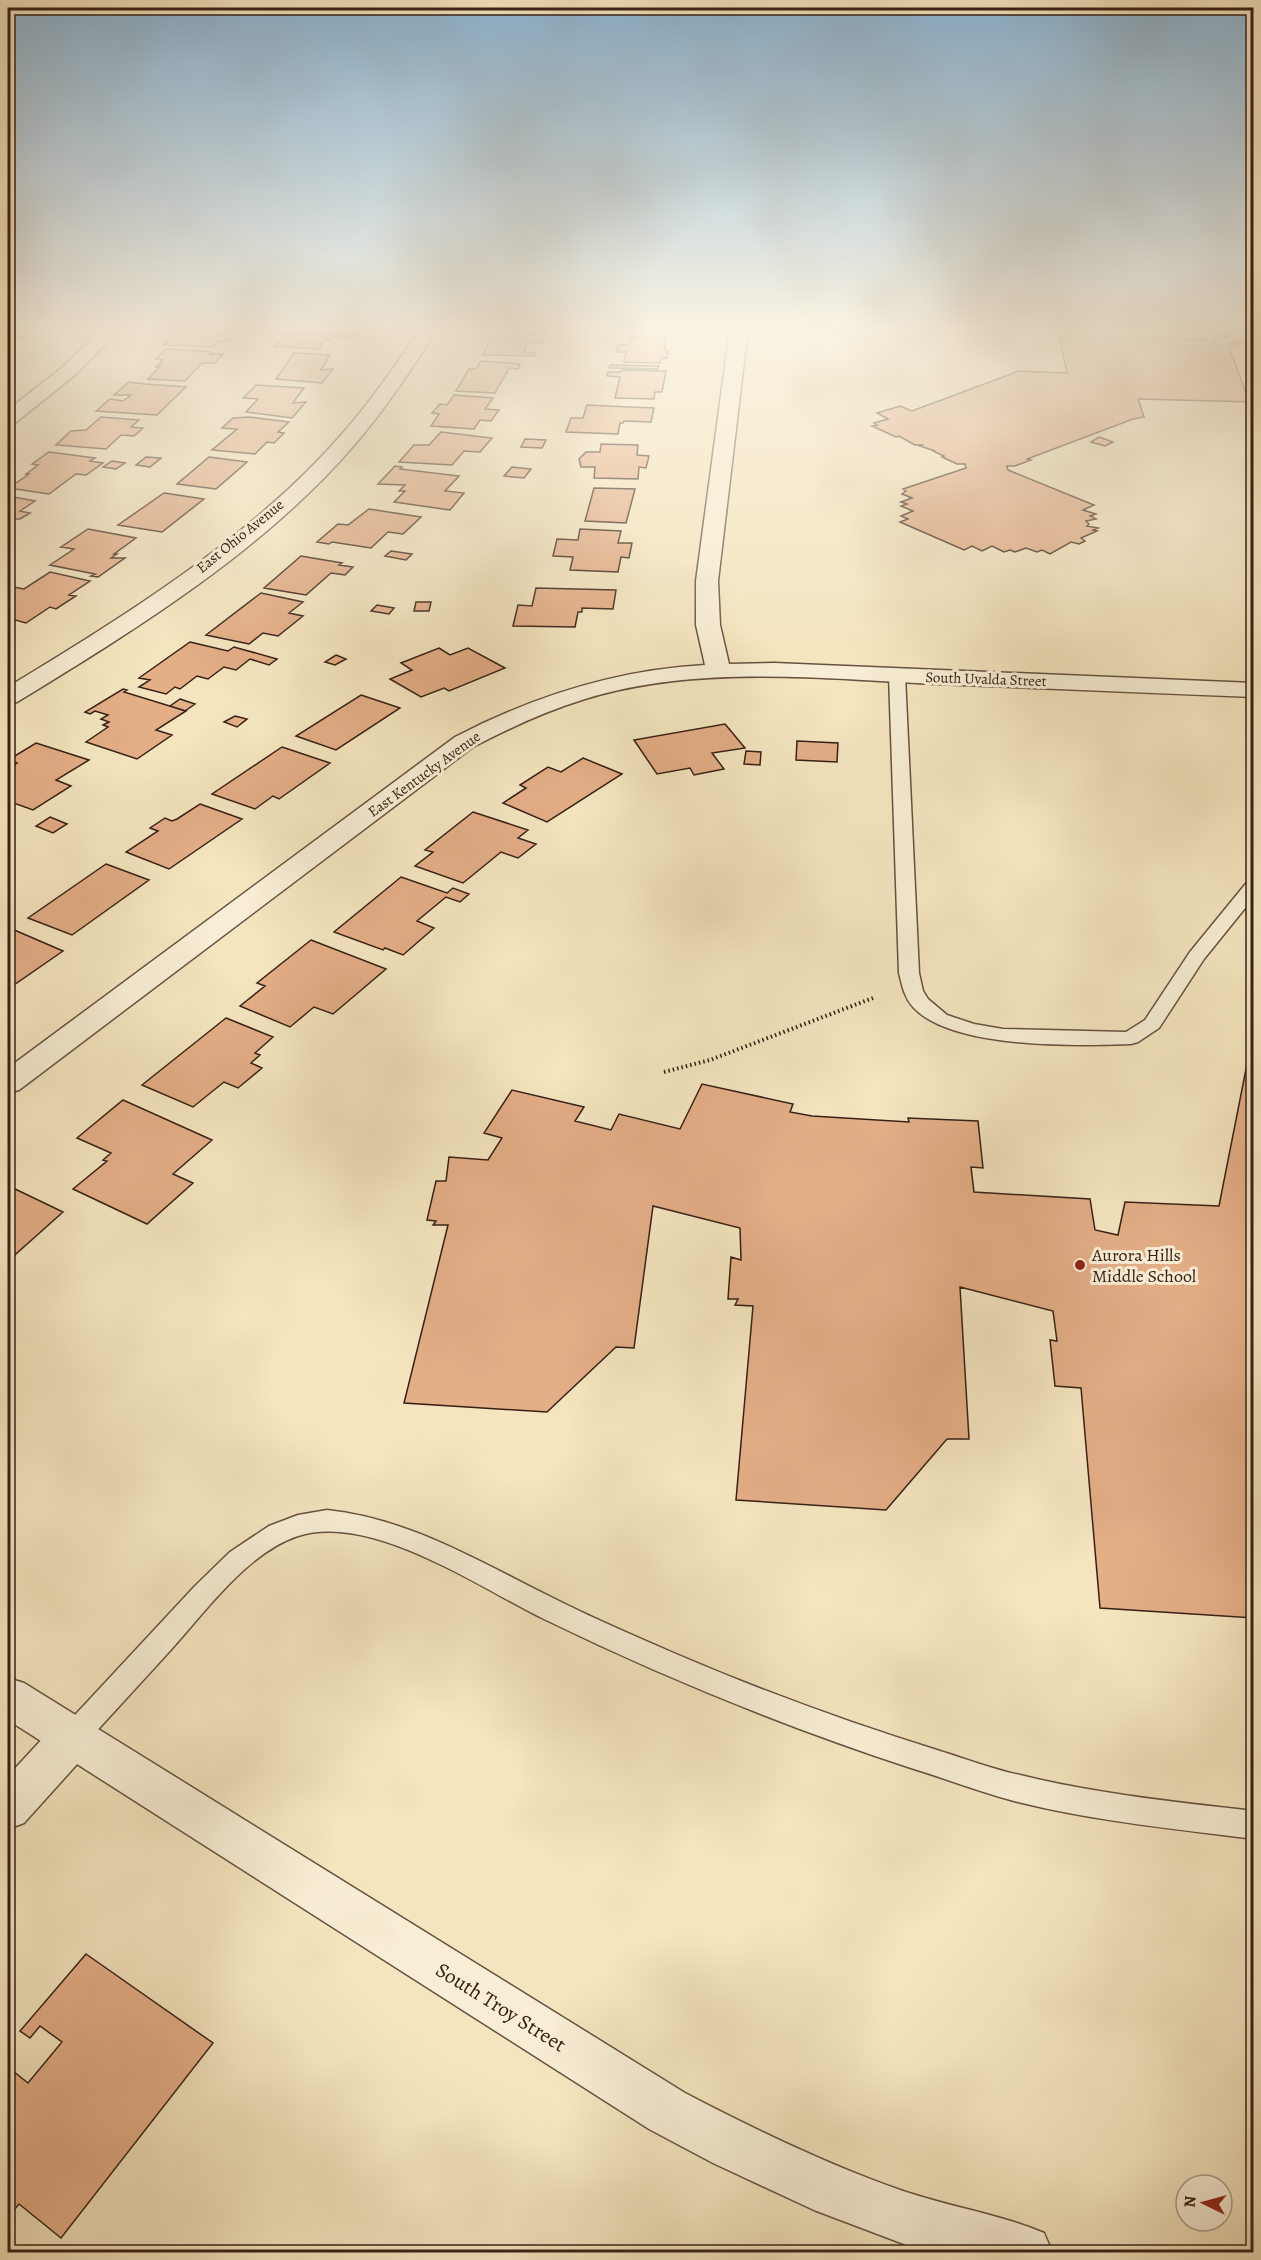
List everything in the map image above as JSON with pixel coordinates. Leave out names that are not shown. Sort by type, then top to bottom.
[{"type":"street","name":"East Ohio Avenue","points":[[8,697],[132,619],[204,567],[265,519],[354,433]]},
{"type":"street","points":[[718,670],[708,625],[707,581],[726,433]]},
{"type":"street","name":"South Uvalda Street","points":[[718,670],[1254,690]]},
{"type":"street","name":"East Kentucky Avenue","points":[[8,1083],[464,742],[501,721],[587,689],[636,679],[718,670]]},
{"type":"street","name":"South Troy Street","points":[[8,1697],[674,2115],[762,2159],[859,2200],[936,2229],[1025,2253]]},
{"type":"street","points":[[8,1808],[72,1738]]},
{"type":"lane","points":[[897,675],[909,973],[920,1003],[940,1019],[979,1032],[1104,1039],[1131,1038],[1152,1024],[1197,956],[1254,885]]},
{"type":"lane","points":[[72,1738],[210,1588],[253,1550],[285,1530],[300,1524],[340,1522],[381,1530],[415,1543],[559,1613],[716,1684],[856,1737],[1027,1791],[1131,1810],[1254,1825]]},
{"type":"path","points":[[664,1072],[710,1060],[873,998]]},
{"type":"building","points":[[68,433],[137,433],[134,436],[121,435],[106,449],[56,445]]},
{"type":"building","points":[[232,433],[284,433],[274,443],[267,442],[255,454],[212,450]]},
{"type":"building","points":[[440,433],[492,438],[480,452],[464,451],[452,465],[399,462],[414,445],[429,445]]},
{"type":"building","points":[[888,433],[1095,433],[1027,459],[1031,460],[1015,466],[1007,466],[1008,470],[1094,505],[1083,510],[1096,514],[1090,516],[1096,519],[1086,521],[1089,524],[1087,526],[1098,528],[1093,530],[1097,531],[1081,538],[1085,541],[1079,544],[1071,542],[1050,554],[1042,550],[1037,552],[1026,548],[1015,552],[1010,550],[1004,552],[992,546],[982,551],[972,546],[964,550],[900,522],[908,519],[901,516],[913,511],[901,506],[907,504],[901,502],[912,498],[902,494],[906,491],[903,489],[966,468],[965,464],[957,464],[933,451],[935,451],[920,446],[923,445],[915,445],[899,436]]},
{"type":"building","points":[[1099,437],[1113,442],[1105,446],[1091,442]]},
{"type":"building","points":[[525,439],[546,440],[542,448],[521,447]]},
{"type":"building","points":[[601,444],[638,445],[637,455],[649,456],[646,468],[639,467],[638,479],[594,478],[595,467],[581,467],[579,459],[586,452],[600,452]]},
{"type":"building","points":[[49,452],[95,458],[90,461],[103,463],[86,475],[76,474],[49,494],[9,488],[29,474],[26,474],[38,465],[32,464]]},
{"type":"building","points":[[146,457],[161,458],[150,467],[136,465]]},
{"type":"building","points":[[209,457],[247,462],[216,489],[177,484]]},
{"type":"building","points":[[112,461],[125,463],[116,469],[103,467]]},
{"type":"building","points":[[395,466],[402,467],[400,469],[459,476],[445,491],[464,493],[450,510],[394,502],[405,491],[399,491],[405,485],[378,484]]},
{"type":"building","points":[[512,467],[531,469],[524,478],[504,476]]},
{"type":"building","points":[[594,488],[635,489],[626,523],[585,521]]},
{"type":"building","points":[[164,493],[204,499],[162,532],[118,525]]},
{"type":"building","points":[[8,496],[35,501],[20,511],[30,513],[20,519],[8,519]]},
{"type":"building","points":[[369,509],[421,517],[403,534],[388,532],[371,548],[317,542],[338,524],[348,525]]},
{"type":"building","points":[[88,529],[136,538],[111,558],[125,558],[98,577],[91,576],[95,574],[50,565],[74,549],[61,547]]},
{"type":"building","points":[[580,529],[621,531],[618,543],[632,543],[629,558],[621,557],[618,572],[570,570],[573,557],[553,556],[557,539],[578,540]]},
{"type":"building","points":[[391,551],[412,554],[406,560],[385,556]]},
{"type":"building","points":[[301,556],[353,567],[345,575],[331,573],[306,595],[264,588]]},
{"type":"building","points":[[50,572],[90,581],[69,595],[76,596],[56,609],[50,607],[26,623],[8,618],[8,586],[24,589]]},
{"type":"building","points":[[536,588],[616,590],[613,609],[582,608],[582,612],[578,612],[575,627],[513,626],[518,605],[532,606]]},
{"type":"building","points":[[261,593],[303,602],[289,613],[303,616],[278,636],[263,633],[249,644],[206,635]]},
{"type":"building","points":[[416,602],[431,602],[429,611],[414,611]]},
{"type":"building","points":[[377,605],[394,608],[389,614],[371,611]]},
{"type":"building","points":[[190,642],[228,651],[234,647],[277,659],[269,665],[250,659],[236,670],[224,667],[208,679],[197,676],[180,689],[175,687],[166,694],[139,687],[150,680],[139,678]]},
{"type":"building","points":[[439,648],[450,655],[468,648],[505,668],[449,691],[444,688],[421,697],[390,679],[412,670],[401,663]]},
{"type":"building","points":[[336,655],[346,659],[335,665],[325,662]]},
{"type":"building","points":[[123,689],[127,690],[124,692],[186,711],[156,730],[172,735],[137,759],[86,742],[108,727],[103,725],[109,722],[101,719],[108,715],[95,711],[90,714],[85,712]]},
{"type":"building","points":[[361,695],[400,708],[336,750],[296,736]]},
{"type":"building","points":[[180,699],[195,704],[185,711],[170,706]]},
{"type":"building","points":[[235,716],[247,719],[237,727],[224,722]]},
{"type":"building","points":[[725,724],[745,748],[712,753],[724,769],[694,775],[690,768],[657,774],[634,740]]},
{"type":"building","points":[[797,741],[838,743],[837,762],[796,760]]},
{"type":"building","points":[[36,743],[89,760],[56,780],[71,786],[33,810],[8,801],[8,774],[10,772],[8,769],[17,763],[8,760]]},
{"type":"building","points":[[282,747],[330,763],[279,799],[273,796],[255,809],[212,794]]},
{"type":"building","points":[[746,751],[761,752],[760,765],[744,764]]},
{"type":"building","points":[[583,758],[622,774],[547,822],[503,803],[526,788],[520,785],[548,767],[561,772]]},
{"type":"building","points":[[200,804],[242,819],[169,869],[126,852],[158,831],[150,828],[165,818],[172,821],[177,819]]},
{"type":"building","points":[[473,812],[528,830],[518,838],[536,844],[518,858],[501,852],[463,883],[415,866],[433,852],[425,850]]},
{"type":"building","points":[[50,817],[67,824],[53,833],[36,826]]},
{"type":"building","points":[[106,864],[149,880],[72,935],[28,918]]},
{"type":"building","points":[[401,877],[447,893],[453,888],[469,894],[460,902],[446,897],[417,921],[434,928],[403,955],[334,932]]},
{"type":"building","points":[[12,929],[63,951],[8,989],[8,932]]},
{"type":"building","points":[[311,940],[386,969],[333,1014],[314,1007],[290,1027],[240,1006],[265,986],[257,983]]},
{"type":"building","points":[[226,1018],[273,1037],[255,1053],[260,1055],[251,1063],[262,1068],[238,1088],[224,1082],[193,1107],[142,1085]]},
{"type":"building","points":[[1247,1064],[1254,1066],[1254,1618],[1100,1608],[1081,1388],[1055,1386],[1050,1340],[1057,1341],[1053,1311],[960,1287],[969,1439],[947,1439],[886,1510],[736,1500],[753,1306],[735,1305],[738,1299],[728,1299],[731,1257],[741,1260],[740,1228],[653,1206],[634,1348],[616,1347],[547,1412],[404,1403],[448,1225],[433,1225],[436,1221],[427,1220],[436,1181],[446,1181],[449,1157],[488,1160],[502,1138],[484,1133],[512,1090],[584,1107],[575,1121],[611,1130],[619,1114],[680,1129],[702,1084],[793,1104],[790,1112],[812,1116],[909,1122],[908,1118],[978,1121],[983,1168],[971,1167],[974,1192],[1090,1199],[1095,1230],[1118,1235],[1125,1202],[1219,1206]]},
{"type":"building","points":[[123,1100],[212,1140],[173,1174],[193,1183],[147,1224],[73,1189],[107,1161],[103,1160],[111,1153],[77,1138]]},
{"type":"building","points":[[13,1188],[63,1212],[8,1261],[8,1192]]},
{"type":"building","points":[[86,1954],[213,2043],[61,2238],[19,2204],[14,2210],[8,2205],[8,2067],[28,2083],[62,2042],[40,2026],[30,2038],[20,2031]]},
{"type":"place","name":"Aurora Hills Middle School","points":[[1080,1265]]}]
